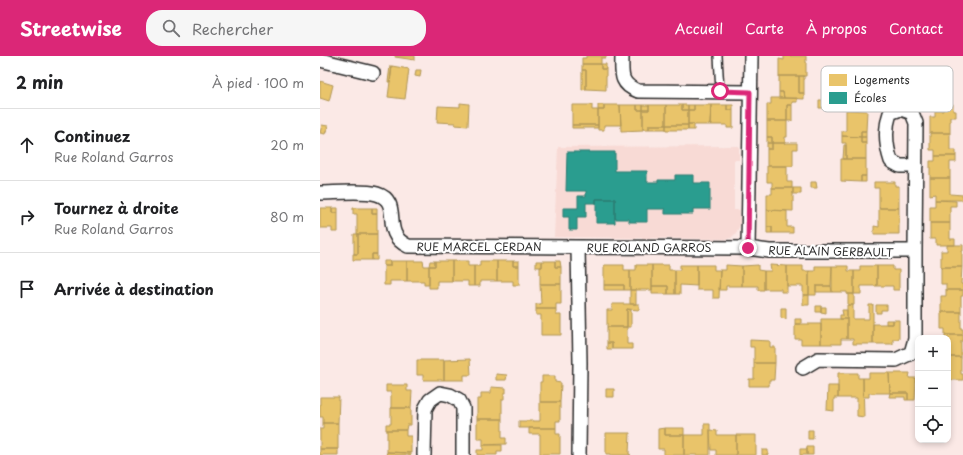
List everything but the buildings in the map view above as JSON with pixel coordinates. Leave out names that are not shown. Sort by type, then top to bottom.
[{"type":"street","points":[[622,56],[622,76],[625,84],[638,91],[750,92]]},
{"type":"street","points":[[748,248],[751,56]]},
{"type":"street","points":[[320,60],[373,73]]},
{"type":"street","points":[[803,368],[818,359],[896,360],[911,354],[915,339],[916,166]]},
{"type":"street","name":"RUE MARCEL CERDAN","points":[[320,194],[376,193],[383,196],[388,202],[392,211],[392,230],[401,243],[408,246],[578,247]]},
{"type":"street","name":"RUE ROLAND GARROS","points":[[579,455],[580,363],[578,247],[748,248]]},
{"type":"street","name":"RUE ALAIN GERBAULT","points":[[748,248],[769,251],[915,251]]},
{"type":"street","points":[[424,455],[425,409],[430,400],[440,393],[450,395],[458,400],[463,408],[463,455]]},
{"type":"lane","points":[[718,56],[720,91]]},
{"type":"shaded area","points":[[739,146],[739,160],[734,160],[734,210],[740,210],[740,225],[736,233],[731,238],[554,237],[558,147]]},
{"type":"route","points":[[720,91],[750,92],[748,248]]}]
